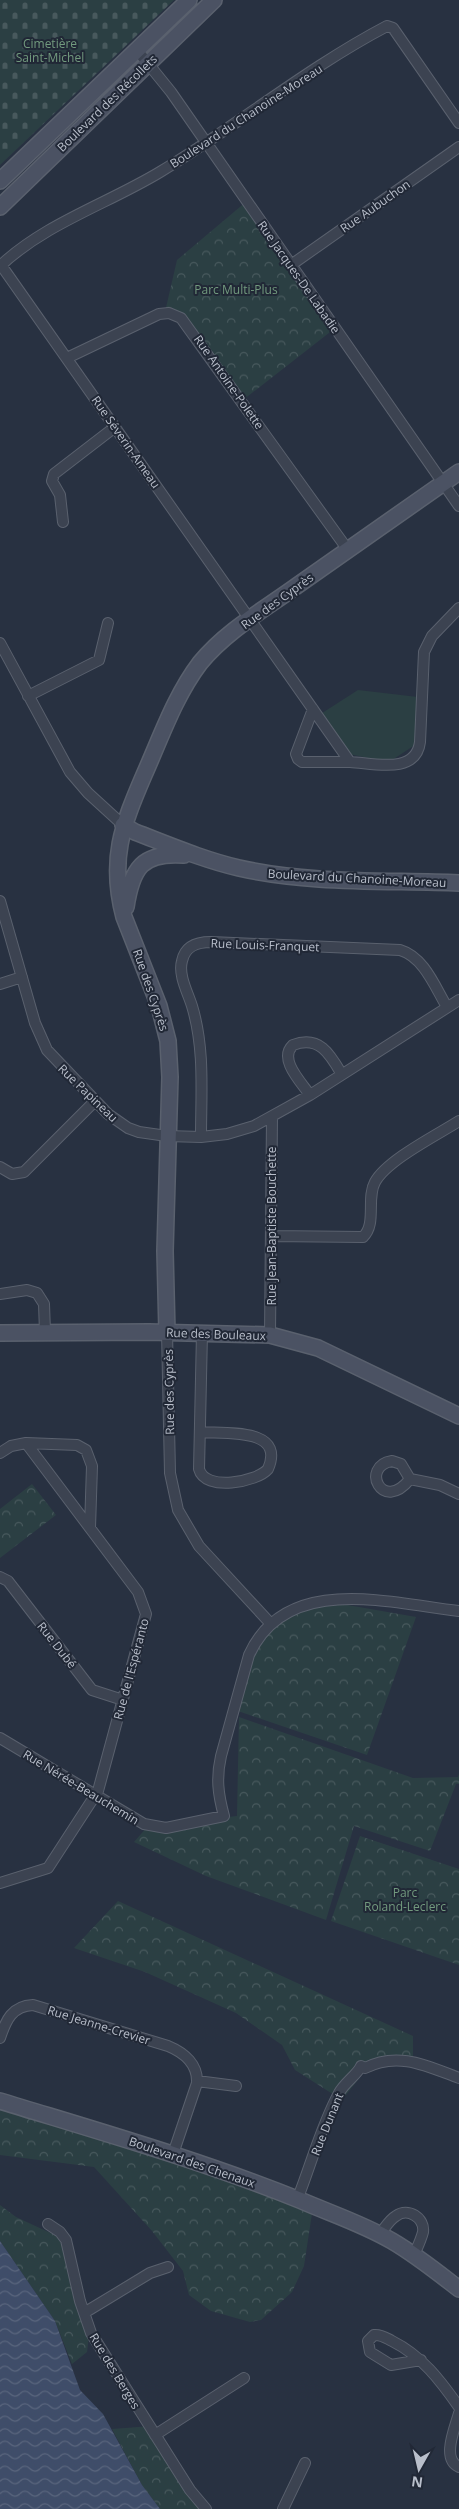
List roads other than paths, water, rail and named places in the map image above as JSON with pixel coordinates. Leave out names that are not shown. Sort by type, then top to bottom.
[{"type":"street","name":"Boulevard des Récollets","points":[[0,182],[189,0]]},
{"type":"street","name":"Boulevard des Récollets","points":[[0,207],[214,0]]},
{"type":"street","name":"Boulevard du Chanoine-Moreau","points":[[1,265],[40,236],[148,180],[266,102],[388,26],[393,28],[459,123]]},
{"type":"street","name":"Rue Jacques-De Labadie","points":[[137,50],[206,143],[459,506]]},
{"type":"street","name":"Rue Aubuchon","points":[[291,265],[459,147]]},
{"type":"street","name":"Rue Séverin-Ameau","points":[[1,265],[350,762]]},
{"type":"street","name":"Rue Antoine-Polette","points":[[67,358],[159,314],[169,313],[181,318],[348,550]]},
{"type":"street","points":[[63,522],[60,495],[52,481],[54,474],[115,427]]},
{"type":"street","name":"Rue des Cyprès","points":[[271,1624],[199,1546],[178,1510],[170,1466],[167,1332],[170,1064],[166,1031],[159,1006],[124,917],[116,870],[123,825],[173,711],[192,676],[215,647],[250,619],[459,472]]},
{"type":"street","points":[[313,708],[296,754],[298,760],[302,762],[404,764],[415,757],[420,742],[424,652],[432,636],[459,608]]},
{"type":"street","points":[[28,696],[99,660],[108,623]]},
{"type":"street","points":[[0,643],[73,776],[103,808],[123,825],[135,832],[198,856]]},
{"type":"street","points":[[124,917],[130,882],[142,864],[161,854],[198,856]]},
{"type":"street","name":"Boulevard du Chanoine-Moreau","points":[[198,856],[240,869],[287,876],[459,883]]},
{"type":"street","name":"Rue Papineau","points":[[0,901],[35,1023],[44,1045],[57,1062],[95,1101],[128,1128],[139,1132],[168,1136],[201,1137],[236,1132],[272,1117],[310,1095],[341,1073],[459,1000]]},
{"type":"street","name":"Rue Louis-Franquet","points":[[201,1137],[202,1072],[200,1036],[181,970],[184,955],[194,945],[211,942],[400,950],[411,955],[421,964],[447,1007]]},
{"type":"street","points":[[0,984],[22,977]]},
{"type":"street","points":[[310,1095],[288,1059],[288,1052],[293,1045],[310,1043],[323,1046],[341,1073]]},
{"type":"street","points":[[0,1167],[12,1174],[24,1172],[95,1101]]},
{"type":"street","name":"Rue Jean-Baptiste Bouchette","points":[[270,1335],[272,1117]]},
{"type":"street","points":[[271,1236],[363,1237],[369,1229],[371,1193],[379,1176],[393,1163],[459,1121]]},
{"type":"street","points":[[0,1294],[27,1290],[40,1295],[45,1307],[46,1332]]},
{"type":"street","name":"Rue des Bouleaux","points":[[0,1333],[167,1332],[270,1335],[326,1352],[459,1416]]},
{"type":"street","points":[[200,1432],[260,1438],[270,1449],[268,1469],[260,1476],[251,1479],[219,1483],[206,1480],[200,1469],[200,1432],[202,1333]]},
{"type":"street","points":[[0,1453],[11,1446],[26,1443],[77,1445],[86,1450],[92,1462],[90,1528]]},
{"type":"street","name":"Rue de l'Espéranto","points":[[0,1883],[48,1868],[96,1795],[146,1614],[138,1592],[26,1443]]},
{"type":"street","points":[[410,1479],[440,1485],[459,1494]]},
{"type":"street","name":"Rue Dubé","points":[[0,1577],[8,1581],[92,1690],[123,1700]]},
{"type":"street","points":[[271,1624],[291,1611],[331,1598],[459,1611]]},
{"type":"street","name":"Rue Nérée-Beauchemin","points":[[0,1738],[150,1826],[175,1826],[224,1816],[217,1790],[218,1769],[249,1655],[257,1640],[271,1624]]},
{"type":"street","name":"Rue Jeanne-Crevier","points":[[0,2038],[6,2020],[12,2012],[28,2006],[38,2006],[175,2048],[192,2064],[197,2081]]},
{"type":"street","name":"Rue Dunant","points":[[297,2200],[336,2100],[345,2083],[361,2066],[365,2068],[389,2060],[411,2060],[459,2078]]},
{"type":"street","points":[[173,2154],[197,2081],[236,2086]]},
{"type":"street","name":"Boulevard des Chenaux","points":[[0,2101],[173,2154],[297,2200],[380,2234],[414,2255],[459,2289]]},
{"type":"street","points":[[380,2234],[397,2215],[404,2213],[414,2214],[420,2221],[423,2230],[414,2255]]},
{"type":"street","name":"Rue des Berges","points":[[48,2224],[60,2232],[66,2240],[84,2313],[91,2333],[154,2435],[190,2490],[206,2509]]},
{"type":"street","points":[[84,2313],[150,2273],[168,2267]]},
{"type":"street","points":[[421,2360],[389,2364],[370,2352],[368,2341],[374,2335],[380,2335],[410,2350],[421,2360],[444,2385],[459,2407]]},
{"type":"street","points":[[154,2435],[244,2378]]},
{"type":"street","points":[[459,2413],[450,2456],[452,2463],[459,2467]]},
{"type":"street","points":[[283,2509],[305,2463]]},
{"type":"water","points":[[0,2241],[55,2321],[80,2390],[103,2414],[142,2485],[160,2509],[0,2509]]},
{"type":"park label","name":"Cimetière Saint-Michel","points":[[50,50]]},
{"type":"park label","name":"Parc Multi-Plus","points":[[236,289]]},
{"type":"park label","name":"Parc Roland-Leclerc","points":[[405,1899]]}]
